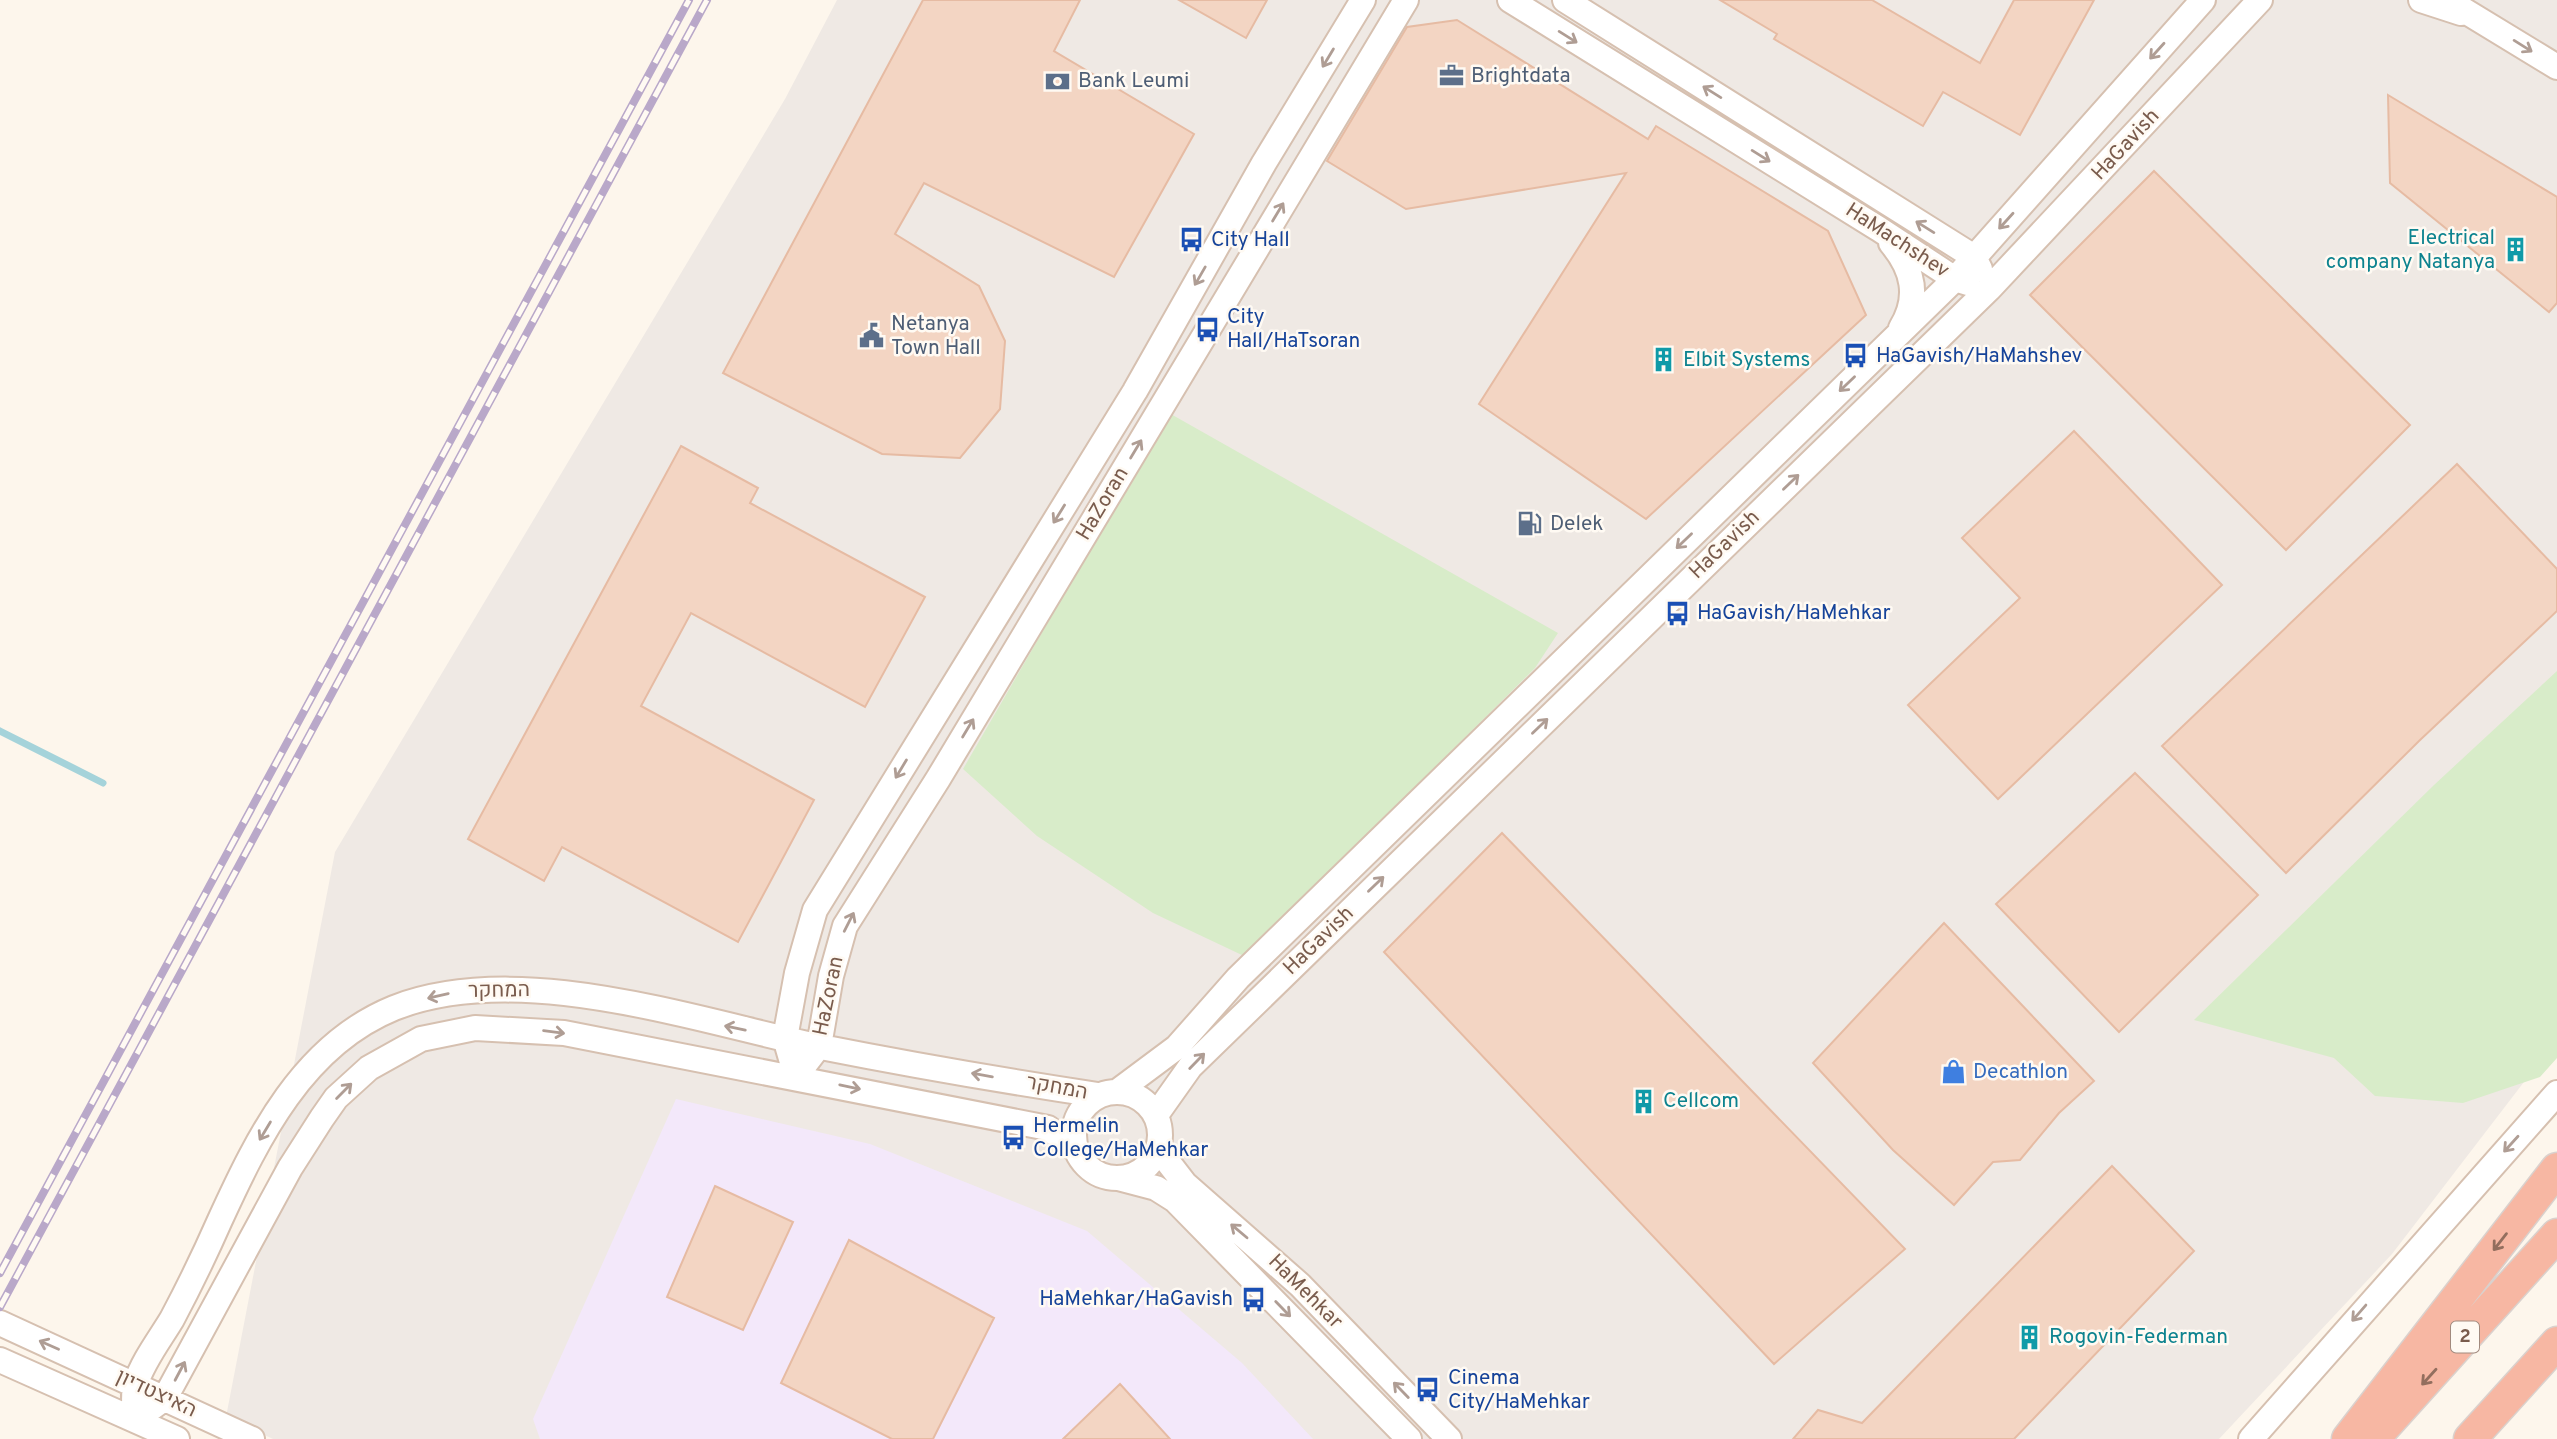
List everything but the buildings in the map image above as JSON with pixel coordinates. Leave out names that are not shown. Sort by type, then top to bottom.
[{"type":"highway","points":[[2348,1439],[2557,1168]]},
{"type":"highway","name":"2","points":[[2373,1439],[2557,1235]]},
{"type":"highway","points":[[2470,1439],[2557,1343]]},
{"type":"highway","points":[[2490,1439],[2557,1373]]},
{"type":"street","name":"HaZoran","points":[[796,1076],[786,1038],[797,973],[815,910],[1135,391],[1264,163],[1363,0]]},
{"type":"street","name":"HaZoran","points":[[796,1076],[819,1046],[831,976],[845,926],[945,767],[1406,0]]},
{"type":"street","name":"HaMachshev","points":[[1510,0],[1955,279],[1989,289]]},
{"type":"street","name":"HaMachshev","points":[[1565,0],[1973,257],[1989,289]]},
{"type":"street","name":"HaGavish","points":[[1108,1093],[1177,1047],[1238,978],[1955,279],[2203,0]]},
{"type":"street","name":"HaGavish","points":[[1156,1115],[1191,1067],[1989,289],[2260,0]]},
{"type":"street","points":[[2421,0],[2477,18]]},
{"type":"street","points":[[2447,0],[2557,67]]},
{"type":"street","points":[[1879,229],[1904,258],[1911,279],[1911,306],[1896,337]]},
{"type":"street","name":"המחקר","points":[[135,1420],[135,1385],[190,1284],[252,1154],[282,1104],[323,1054],[384,1013],[447,993],[478,989],[546,991],[591,996],[819,1046],[1108,1093]]},
{"type":"street","points":[[135,1420],[165,1398],[309,1137],[336,1098],[394,1052],[421,1040],[475,1028],[508,1028],[607,1040],[796,1076],[1048,1128],[1075,1149],[1092,1170],[1118,1178],[1143,1170],[1158,1150],[1159,1126],[1156,1115],[1140,1098],[1108,1093],[1088,1102],[1074,1123],[1075,1149]]},
{"type":"street","points":[[2251,1439],[2557,1093]]},
{"type":"street","name":"HaMehkar","points":[[1158,1150],[1185,1184],[1300,1285],[1449,1439]]},
{"type":"street","name":"HaMehkar","points":[[1118,1178],[1156,1188],[1175,1199],[1409,1439]]},
{"type":"street","name":"האיצטדיון","points":[[0,1323],[251,1439]]},
{"type":"street","name":"האיצטדיון","points":[[0,1360],[177,1439]]},
{"type":"shaded area","points":[[837,0],[2557,0],[2557,1039],[2392,1254],[2219,1439],[273,1439],[226,1417],[335,852],[785,99]]},
{"type":"shaded area","points":[[676,1099],[870,1144],[1087,1231],[1242,1363],[1313,1439],[540,1439],[533,1419]]},
{"type":"green space","points":[[1169,413],[1558,633],[1535,668],[1244,956],[1153,913],[1037,836],[963,769]]},
{"type":"green space","points":[[2557,671],[2557,1058],[2540,1077],[2463,1103],[2375,1096],[2334,1058],[2194,1020],[2434,785]]},
{"type":"waterway","points":[[0,731],[103,783]]},
{"type":"railway","points":[[0,1273],[689,0]]},
{"type":"railway","points":[[0,1307],[707,0]]},
{"type":"place","name":"Brightdata","points":[[1451,76]]},
{"type":"place","name":"Bank Leumi","points":[[1058,81]]},
{"type":"place","name":"City Hall","points":[[1191,240]]},
{"type":"place","name":"Electrical company Natanya","points":[[2515,250]]},
{"type":"place","name":"City Hall/HaTsoran","points":[[1207,329]]},
{"type":"place","name":"Netanya Town Hall","points":[[871,336]]},
{"type":"place","name":"HaGavish/HaMahshev","points":[[1856,356]]},
{"type":"place","name":"Elbit Systems","points":[[1663,360]]},
{"type":"place","name":"Delek","points":[[1530,524]]},
{"type":"place","name":"HaGavish/HaMehkar","points":[[1677,613]]},
{"type":"place","name":"Decathlon","points":[[1953,1072]]},
{"type":"place","name":"Cellcom","points":[[1643,1101]]},
{"type":"place","name":"Hermelin College/HaMehkar","points":[[1013,1138]]},
{"type":"place","name":"HaMehkar/HaGavish","points":[[1253,1299]]},
{"type":"place","name":"Rogovin-Federman","points":[[2029,1337]]},
{"type":"place","name":"Cinema City/HaMehkar","points":[[1428,1390]]}]
